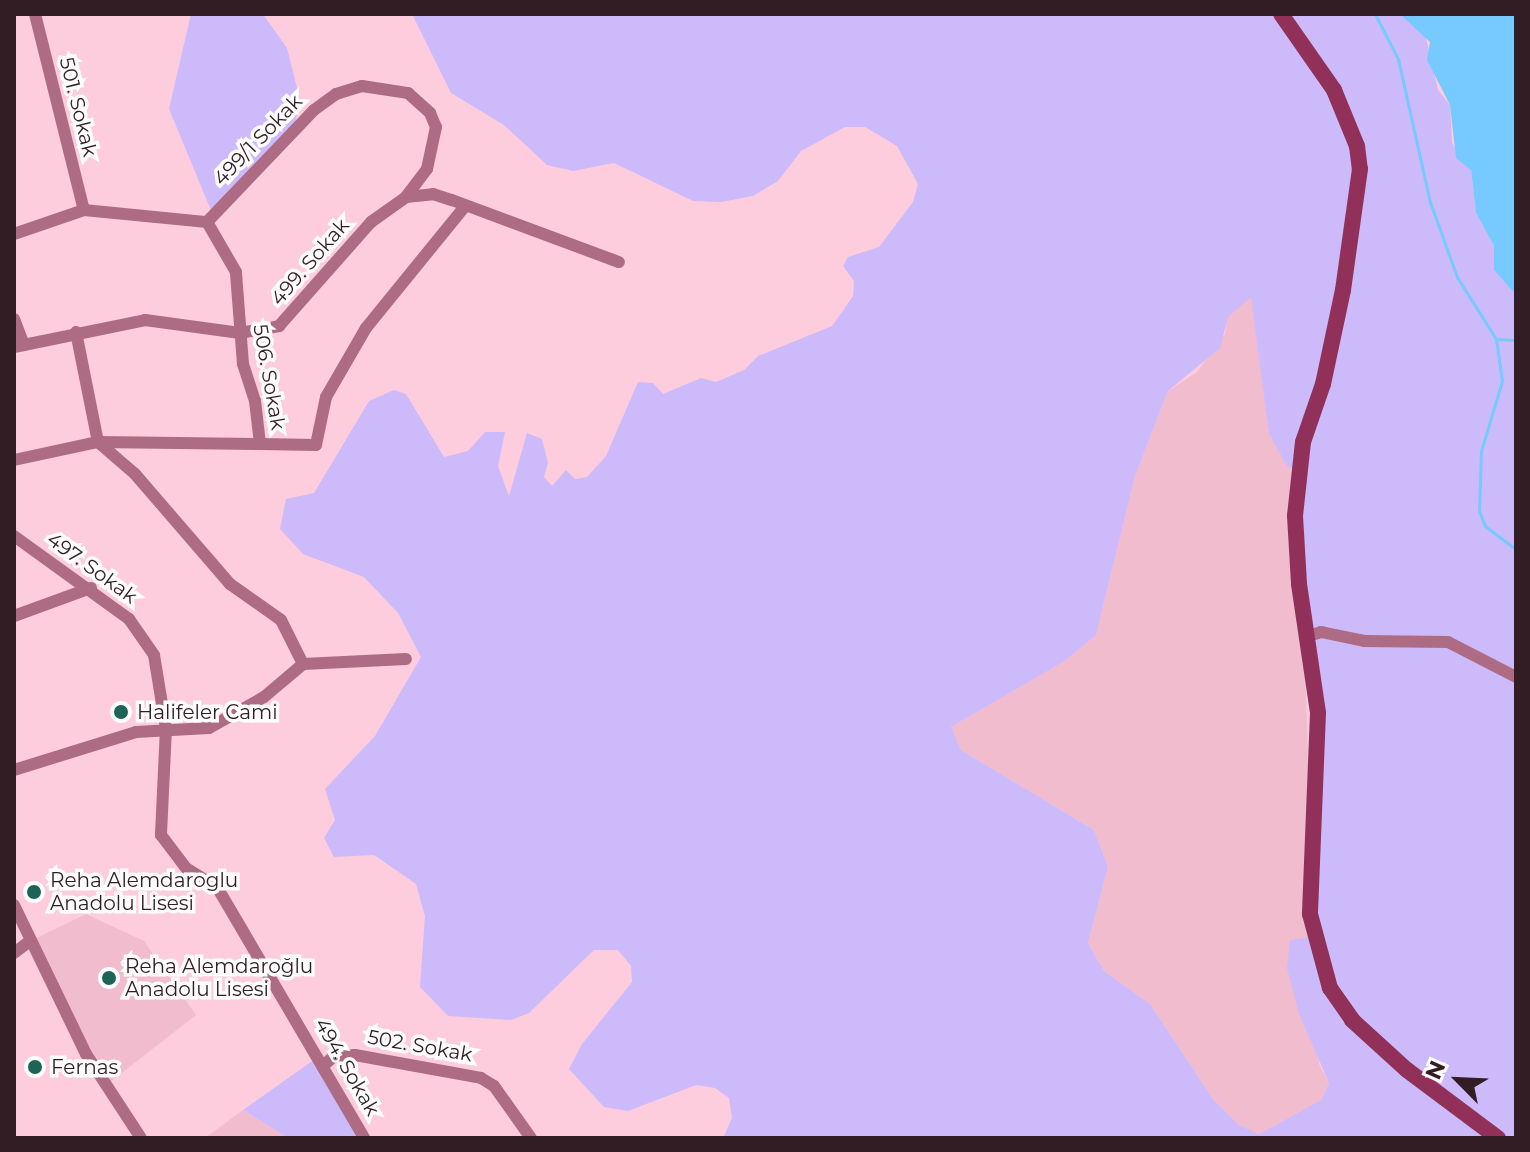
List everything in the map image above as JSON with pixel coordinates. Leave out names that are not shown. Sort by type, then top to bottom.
[{"type":"street","name":"501. Sokak","points":[[35,14],[84,210]]},
{"type":"street","points":[[1281,14],[1334,90],[1357,146],[1360,169],[1343,290],[1298,474],[1296,553],[1318,713],[1310,914],[1330,988],[1370,1040],[1498,1138]]},
{"type":"street","name":"499/1 Sokak","points":[[207,222],[314,110],[336,94],[362,86],[408,93],[430,113],[436,127],[427,169],[406,197]]},
{"type":"street","points":[[406,197],[433,194],[528,224],[619,262]]},
{"type":"street","name":"499. Sokak","points":[[19,346],[145,320],[240,333],[279,326],[292,316],[361,233],[406,197]]},
{"type":"street","points":[[260,444],[316,445],[326,397],[366,328],[465,206]]},
{"type":"street","points":[[14,234],[84,210],[207,222]]},
{"type":"street","name":"506. Sokak","points":[[14,460],[98,442],[260,444],[240,333],[236,272],[207,222]]},
{"type":"street","points":[[14,319],[19,346]]},
{"type":"street","points":[[76,332],[98,442],[135,474],[230,584],[281,620],[303,664]]},
{"type":"street","name":"497. Sokak","points":[[14,536],[91,588],[129,619],[154,655],[166,728]]},
{"type":"street","points":[[14,616],[91,588]]},
{"type":"street","points":[[1308,636],[1321,632],[1364,641],[1448,642],[1516,677]]},
{"type":"street","points":[[14,770],[136,732],[166,728],[192,733],[209,728],[264,697],[303,664],[406,659]]},
{"type":"street","name":"494. Sokak","points":[[166,728],[161,835],[186,868],[217,887],[362,1137]]},
{"type":"street","points":[[14,905],[86,1054],[141,1138]]},
{"type":"street","points":[[14,953],[30,941]]},
{"type":"street","name":"502. Sokak","points":[[323,1066],[333,1057],[355,1055],[481,1078],[494,1086],[531,1138]]},
{"type":"shaded area","points":[[191,14],[263,14],[287,48],[300,100],[294,129],[213,215],[169,109]]},
{"type":"shaded area","points":[[412,14],[1400,14],[1425,34],[1438,90],[1450,105],[1452,143],[1471,170],[1476,213],[1494,246],[1494,270],[1516,295],[1516,1138],[723,1138],[732,1118],[729,1098],[715,1088],[696,1085],[628,1111],[604,1107],[569,1069],[582,1044],[632,982],[631,966],[618,950],[594,950],[529,1013],[511,1020],[448,1016],[420,987],[425,916],[416,884],[374,855],[334,857],[324,838],[335,820],[325,789],[375,736],[421,657],[398,613],[364,577],[303,554],[280,529],[286,499],[314,493],[369,401],[394,390],[406,394],[444,457],[468,451],[485,432],[505,432],[498,466],[509,496],[527,433],[542,439],[548,463],[544,477],[552,486],[566,470],[575,479],[587,477],[606,456],[638,382],[653,383],[663,394],[701,378],[716,382],[744,370],[758,356],[832,326],[853,296],[854,281],[843,266],[848,257],[879,247],[913,202],[918,184],[897,146],[865,127],[845,127],[801,151],[778,181],[753,196],[721,202],[693,201],[614,163],[573,171],[547,165],[504,125],[451,93]],"holes":[[[1251,297],[1269,434],[1286,465],[1298,474],[1315,799],[1314,937],[1290,940],[1287,968],[1299,1014],[1329,1083],[1321,1100],[1259,1134],[1239,1125],[1213,1099],[1150,1004],[1104,971],[1088,943],[1108,867],[1094,830],[961,750],[951,727],[1065,661],[1096,635],[1135,476],[1168,391],[1220,348],[1228,317]]]},
{"type":"shaded area","points":[[1252,296],[1269,434],[1286,465],[1298,474],[1319,1064],[1329,1083],[1321,1100],[1259,1134],[1239,1125],[1213,1099],[1150,1004],[1104,971],[1088,943],[1108,867],[1094,830],[961,750],[951,727],[1065,661],[1096,635],[1135,476],[1168,391],[1197,372],[1225,334],[1227,317]]},
{"type":"shaded area","name":"Reha Alemdaroğlu Anadolu Lisesi","points":[[86,914],[144,941],[196,1015],[105,1086],[30,941]]},
{"type":"shaded area","points":[[318,1057],[360,1138],[288,1138],[243,1110]]},
{"type":"shaded area","points":[[243,1110],[288,1138],[205,1138]]},
{"type":"water","points":[[1400,14],[1516,14],[1516,295],[1494,270],[1494,246],[1476,213],[1471,170],[1456,158],[1450,105],[1427,60],[1430,42]]},
{"type":"waterway","points":[[1375,14],[1398,59],[1430,202],[1457,277],[1496,339],[1502,381],[1481,451],[1479,511],[1485,526],[1516,549]]},
{"type":"waterway","points":[[1496,339],[1516,340]]},
{"type":"place","name":"Halifeler Cami","points":[[121,712]]},
{"type":"place","name":"Reha Alemdaroglu Anadolu Lisesi","points":[[34,892]]},
{"type":"place","name":"Reha Alemdaroğlu Anadolu Lisesi","points":[[109,978]]},
{"type":"place","name":"Fernas","points":[[35,1067]]}]
